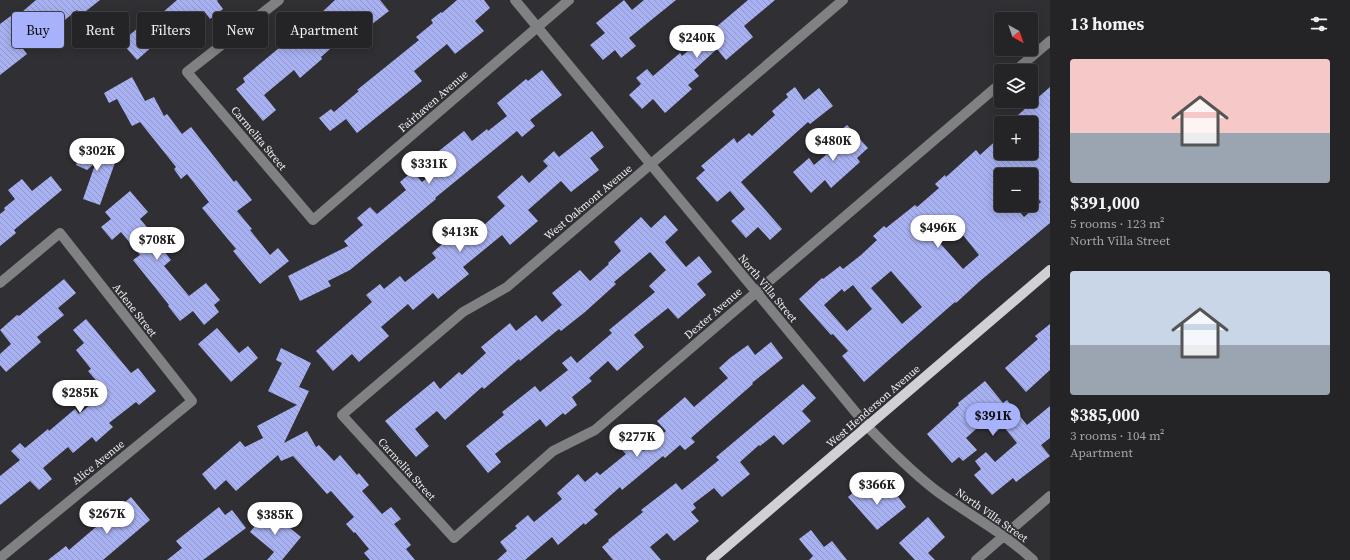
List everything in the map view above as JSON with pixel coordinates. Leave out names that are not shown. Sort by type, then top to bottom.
[{"type":"main road","name":"West Henderson Avenue","points":[[711,560],[1050,270]]},
{"type":"street","name":"Carmelita Street","points":[[279,0],[187,72],[313,220]]},
{"type":"street","name":"North Villa Street","points":[[515,0],[652,164],[756,292],[887,447],[934,489],[1004,536],[1033,560]]},
{"type":"street","name":"Fairhaven Avenue","points":[[313,220],[569,0]]},
{"type":"street","name":"West Oakmont Avenue","points":[[342,415],[463,312],[507,287],[844,0]]},
{"type":"street","points":[[1023,64],[1050,41]]},
{"type":"street","name":"Dexter Avenue","points":[[454,538],[553,451],[595,430],[994,89]]},
{"type":"street","name":"Arlene Street","points":[[0,283],[60,233],[192,401]]},
{"type":"street","name":"Alice Avenue","points":[[0,558],[192,401]]},
{"type":"street","name":"Carmelita Street","points":[[342,415],[454,538]]},
{"type":"street","points":[[976,560],[1050,496]]},
{"type":"building","points":[[36,0],[100,0],[85,12],[79,12],[77,10],[72,12],[72,14],[64,21],[64,12],[22,12]]},
{"type":"building","points":[[177,0],[218,0],[217,1],[223,9],[219,12],[213,12],[213,17],[210,19],[204,11],[163,12]]},
{"type":"building","points":[[335,0],[380,0],[389,11],[372,24],[372,12],[322,12]]},
{"type":"building","points":[[457,0],[484,0],[490,8],[475,21],[484,31],[455,54],[447,44],[414,71],[422,81],[357,133],[346,119],[330,131],[319,118],[331,109],[334,112],[359,91],[357,90],[419,40],[416,37],[433,23],[431,20]]},
{"type":"building","points":[[624,0],[632,10],[644,0],[676,0],[629,38],[636,46],[621,58],[615,50],[603,60],[590,45],[605,33],[596,23]]},
{"type":"building","points":[[748,0],[775,0],[744,26],[753,37],[726,60],[717,49],[694,70],[699,76],[688,85],[692,89],[665,113],[653,99],[642,109],[629,95],[641,84],[636,78],[647,69],[653,76],[680,53],[682,56]]},
{"type":"building","points":[[12,15],[12,48],[24,48],[23,49],[27,54],[0,75],[0,24]]},
{"type":"building","points":[[137,29],[137,48],[151,48],[137,60],[126,48],[129,48],[129,35]]},
{"type":"building","points":[[279,48],[331,48],[321,57],[322,59],[300,78],[294,70],[264,95],[276,110],[263,121],[236,89],[245,82],[243,78]]},
{"type":"building","points":[[542,70],[562,95],[530,120],[535,126],[522,137],[517,131],[350,270],[328,281],[331,286],[300,301],[288,276],[348,246],[344,241],[363,225],[357,218],[370,207],[377,214],[406,190],[400,182],[413,171],[422,182],[444,165],[435,154],[464,131],[472,141],[507,116],[497,103],[526,79],[528,81]]},
{"type":"building","points":[[132,77],[145,101],[154,97],[164,116],[167,114],[182,134],[191,127],[234,182],[236,180],[252,200],[237,211],[252,229],[250,230],[270,255],[278,248],[289,261],[260,284],[233,251],[236,249],[202,208],[209,202],[187,174],[181,179],[174,169],[176,167],[140,122],[132,126],[117,99],[109,103],[104,93]]},
{"type":"building","points":[[795,87],[804,100],[819,88],[833,106],[810,124],[808,122],[741,182],[782,229],[770,240],[758,227],[746,238],[731,221],[745,209],[730,191],[717,202],[696,178],[705,170],[701,166],[734,138],[737,143],[749,133],[752,136],[775,115],[772,111],[788,97],[786,94]]},
{"type":"building","points":[[1050,87],[1050,223],[956,303],[955,302],[864,382],[842,356],[848,351],[833,334],[831,335],[799,299],[822,278],[823,279],[840,266],[843,269],[861,255],[877,240],[873,236],[884,226],[886,228],[915,205],[917,207],[939,188],[935,184],[945,175],[946,177],[976,150],[980,155],[994,142],[994,160],[1038,160],[1038,116],[1017,116],[1026,108],[1038,108],[1038,98]],"holes":[[[950,219],[979,255],[963,269],[932,234]],[[891,271],[922,307],[902,324],[871,288]],[[853,285],[872,309],[847,331],[824,305],[842,289],[844,292]]]},
{"type":"building","points":[[847,125],[868,148],[857,158],[860,162],[831,188],[825,180],[811,193],[793,172],[809,158],[814,165],[839,144],[833,137]]},
{"type":"building","points":[[592,131],[604,147],[590,158],[599,170],[571,192],[561,181],[528,210],[538,221],[510,245],[502,235],[463,267],[469,274],[438,299],[433,293],[413,310],[408,304],[381,327],[389,336],[359,362],[352,354],[333,371],[316,351],[372,302],[366,295],[380,284],[384,289],[400,276],[405,282],[436,258],[432,253],[463,226],[472,236],[505,206],[497,197],[522,175],[529,183],[548,166],[543,161],[554,151],[559,157]]},
{"type":"building","points":[[96,146],[118,154],[100,205],[83,199],[96,162],[87,170],[76,165],[82,148],[94,152]]},
{"type":"building","points":[[51,176],[62,190],[14,230],[16,233],[0,246],[0,214],[5,210],[4,208],[15,199],[8,190],[22,179],[32,191]]},
{"type":"building","points":[[130,191],[148,212],[140,219],[158,240],[160,238],[167,247],[163,250],[171,260],[164,266],[189,296],[206,283],[220,300],[214,305],[219,312],[204,325],[193,311],[180,321],[133,260],[140,255],[121,232],[112,240],[101,227],[111,219],[105,212]]},
{"type":"building","points":[[665,215],[678,230],[665,242],[686,267],[699,256],[712,272],[697,284],[706,295],[678,319],[668,308],[634,335],[644,347],[617,371],[608,361],[589,378],[592,381],[572,397],[577,405],[565,415],[563,413],[546,427],[540,419],[495,454],[501,462],[488,473],[466,446],[504,415],[502,412],[535,386],[540,392],[568,370],[562,363],[571,356],[577,363],[612,333],[609,330],[655,292],[649,286],[666,270],[650,252],[614,282],[616,284],[585,312],[561,331],[559,329],[520,361],[519,359],[484,389],[482,387],[445,420],[437,411],[415,429],[429,446],[416,457],[385,421],[434,381],[440,389],[459,372],[462,375],[486,353],[481,347],[510,323],[516,331],[536,315],[542,322],[562,305],[552,293],[580,270],[590,281],[621,251],[614,242],[641,217],[651,228]]},
{"type":"building","points":[[64,279],[76,293],[58,308],[64,315],[37,337],[41,342],[6,372],[0,365],[0,354],[11,344],[0,330]]},
{"type":"building","points":[[86,319],[131,373],[138,368],[156,391],[139,405],[136,402],[109,423],[113,427],[96,442],[92,437],[73,453],[68,447],[43,468],[52,479],[39,490],[30,481],[0,505],[0,476],[20,460],[11,451],[20,443],[25,448],[48,429],[49,431],[75,409],[79,414],[106,392],[88,371],[91,369],[76,350],[84,343],[73,330]]},
{"type":"building","points":[[1050,324],[1050,370],[1026,392],[1005,368],[1038,339],[1035,336]]},
{"type":"building","points":[[217,328],[239,353],[248,346],[258,358],[231,382],[198,344]]},
{"type":"building","points":[[771,342],[783,358],[752,383],[753,384],[691,438],[695,442],[685,450],[680,445],[665,458],[663,456],[622,490],[620,487],[594,510],[598,514],[585,525],[584,523],[558,545],[552,537],[525,560],[497,560],[507,551],[500,542],[517,528],[515,526],[528,515],[534,522],[562,499],[557,493],[578,474],[585,482],[597,472],[600,475],[626,454],[620,448],[633,437],[644,451],[666,431],[657,421],[685,397],[694,407],[728,378],[719,368],[730,358],[748,345],[755,355]]},
{"type":"building","points":[[281,348],[311,363],[299,387],[309,391],[284,443],[307,431],[316,447],[319,445],[334,461],[340,455],[357,475],[359,473],[369,485],[362,491],[382,514],[391,507],[401,519],[394,524],[411,545],[406,549],[415,560],[370,560],[364,553],[369,549],[355,532],[354,533],[346,524],[354,517],[331,491],[327,494],[293,456],[281,461],[278,455],[236,491],[226,480],[215,490],[202,474],[240,441],[245,447],[263,438],[257,426],[297,405],[268,391],[282,363],[276,360]]},
{"type":"building","points":[[985,381],[1003,403],[1007,400],[1027,425],[1050,406],[1050,438],[1041,445],[1050,456],[1016,482],[1013,478],[992,495],[974,475],[981,469],[975,461],[986,452],[995,462],[1017,443],[1003,426],[995,433],[985,421],[966,438],[977,450],[963,461],[959,457],[952,463],[927,434],[959,405],[958,403]]},
{"type":"building","points":[[803,384],[816,398],[802,411],[811,421],[783,445],[774,435],[760,446],[759,445],[740,462],[750,474],[722,497],[714,488],[693,504],[696,508],[691,512],[699,521],[674,541],[667,533],[650,547],[661,560],[613,560],[602,547],[609,541],[608,540],[643,512],[641,510],[676,483],[682,490],[719,460],[716,457]]},
{"type":"building","points":[[864,483],[878,500],[892,489],[906,507],[877,530],[848,497]]},
{"type":"building","points":[[131,497],[150,520],[103,560],[48,560],[66,546],[69,550]]},
{"type":"building","points":[[219,507],[225,515],[232,510],[246,528],[203,560],[167,560],[182,548],[176,541]]},
{"type":"building","points":[[268,510],[301,537],[282,560],[267,560],[274,552],[250,532]]},
{"type":"building","points":[[928,517],[945,537],[928,553],[935,560],[915,560],[899,543]]},
{"type":"building","points":[[811,530],[824,547],[832,541],[847,560],[809,560],[813,556],[799,539]]}]
